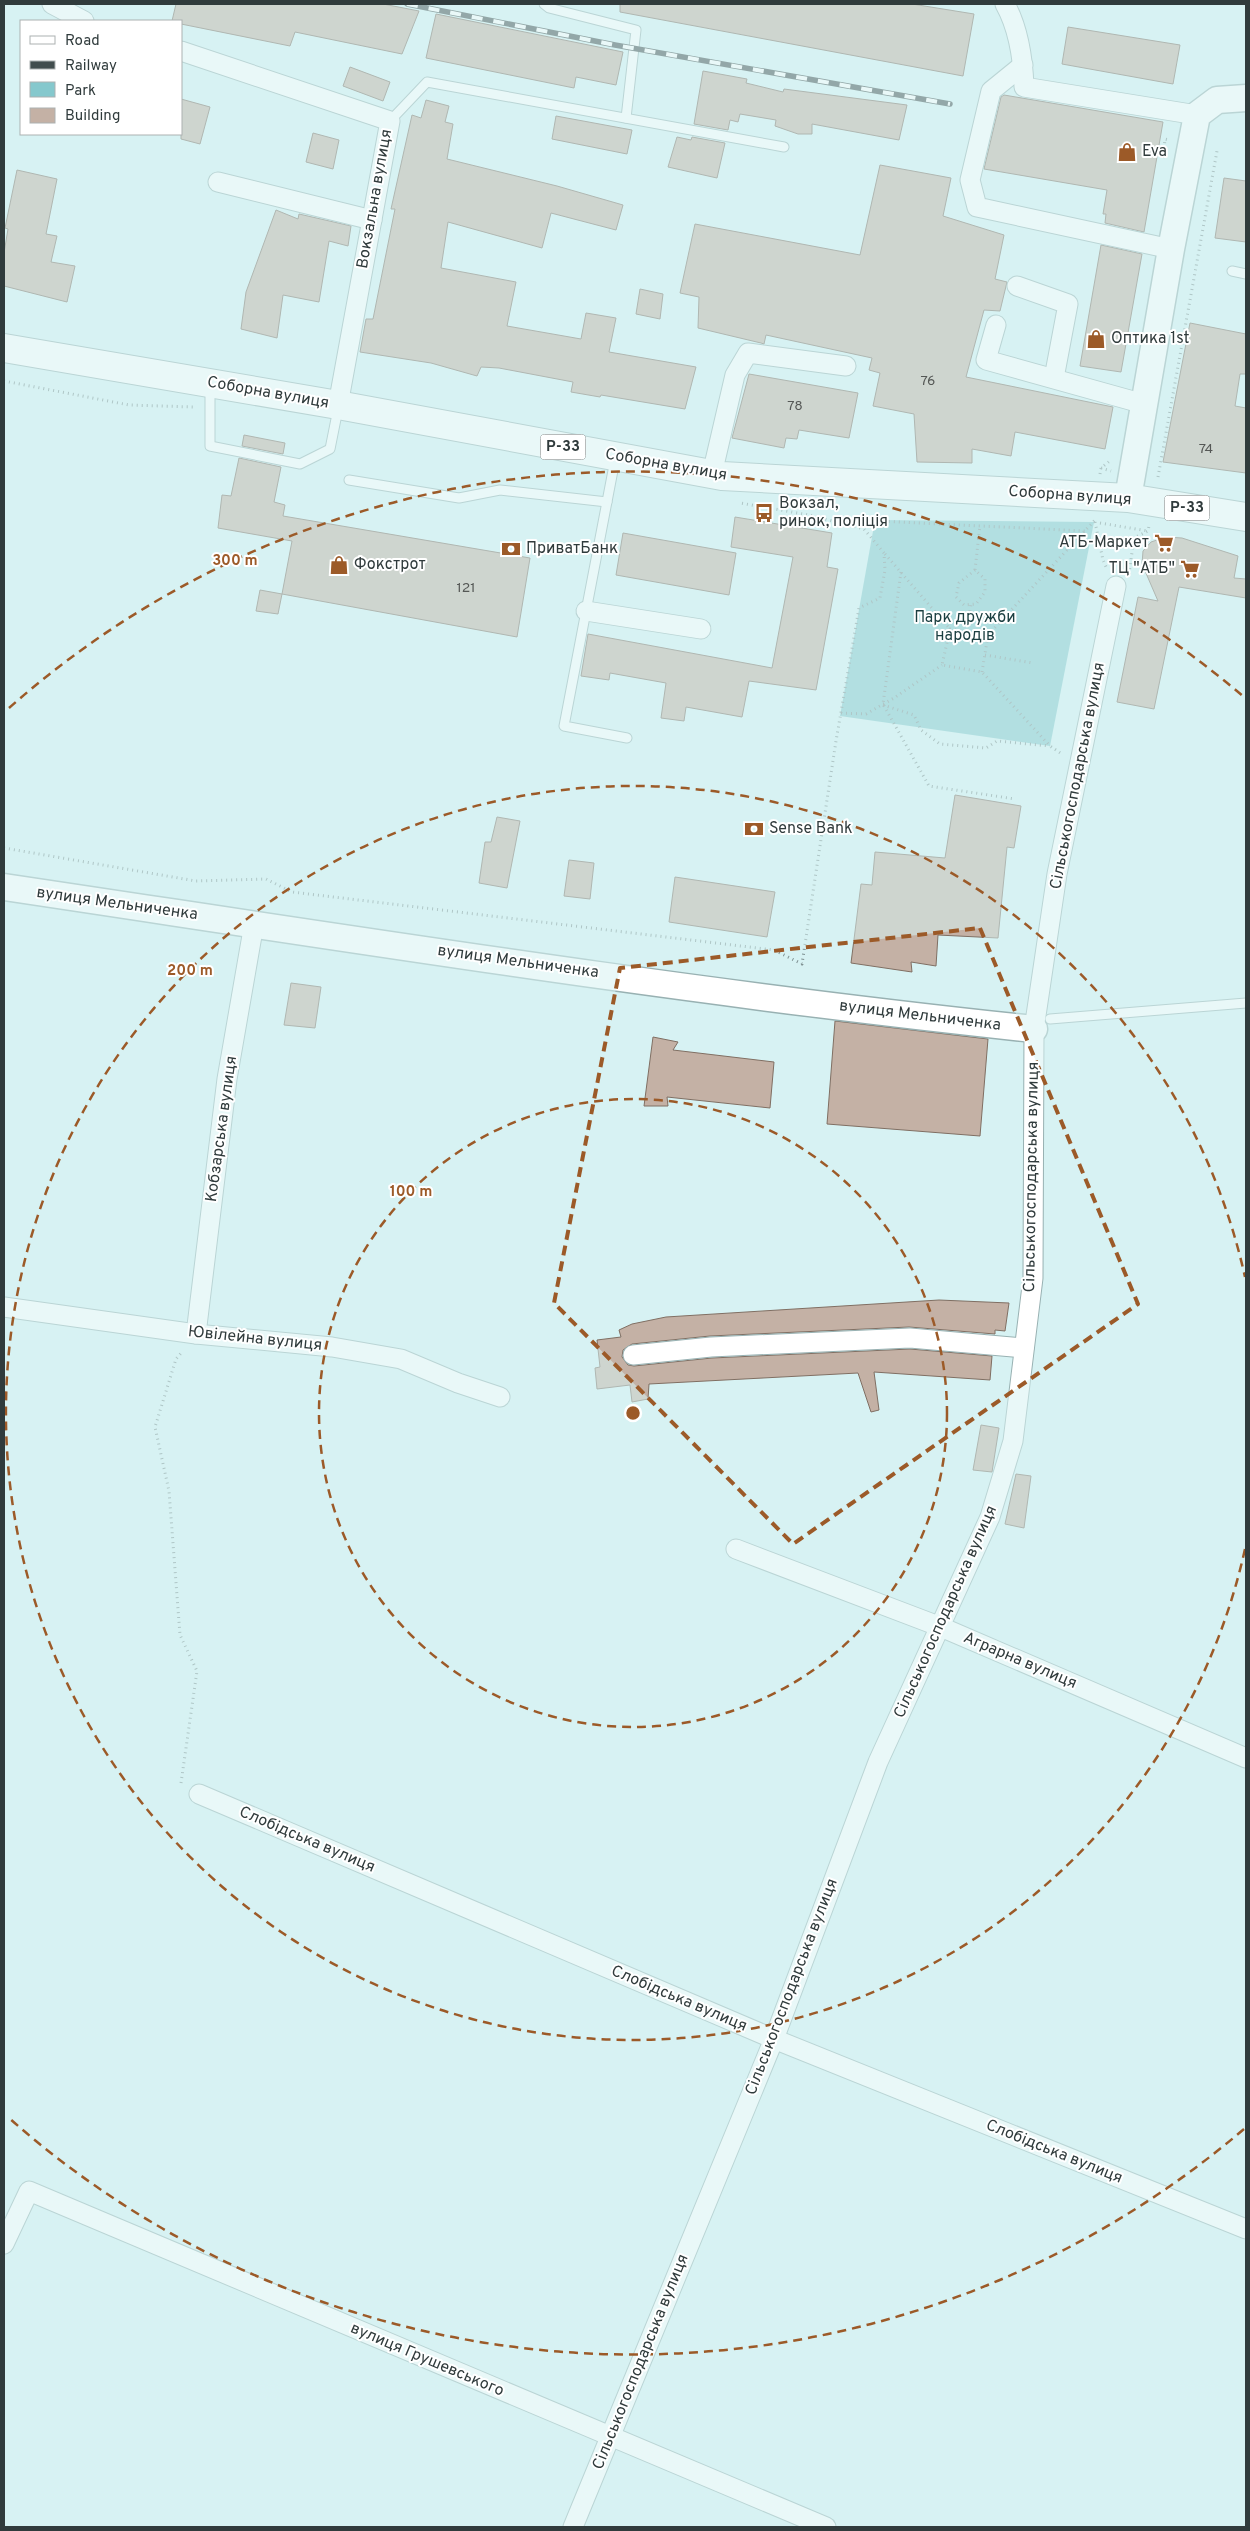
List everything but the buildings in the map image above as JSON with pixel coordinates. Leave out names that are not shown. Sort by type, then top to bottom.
[{"type":"main road","name":"Соборна вулиця","points":[[4,348],[210,395],[338,405],[712,474],[1140,500],[1246,517]]},
{"type":"street","points":[[52,4],[82,20]]},
{"type":"street","points":[[1005,4],[1013,19],[1023,65],[1024,87],[1197,115]]},
{"type":"street","name":"Вокзальна вулиця","points":[[182,52],[390,121],[338,405]]},
{"type":"street","points":[[1023,65],[991,91],[970,180],[977,207],[1171,248]]},
{"type":"street","points":[[1140,500],[1144,404],[1171,248],[1197,115],[1218,100],[1246,98]]},
{"type":"street","points":[[218,182],[372,220]]},
{"type":"street","points":[[1017,286],[1068,304],[1054,378]]},
{"type":"street","points":[[996,325],[986,360],[1144,404]]},
{"type":"street","points":[[712,474],[734,374],[748,353],[846,366]]},
{"type":"street","name":"Сільськогосподарська вулиця","points":[[573,2527],[774,2039],[878,1762],[990,1517],[1008,1460],[1013,1441],[1033,1278],[1042,1024],[1057,874],[1116,586]]},
{"type":"street","points":[[586,611],[701,629]]},
{"type":"street","name":"вулиця Мельниченка","points":[[4,887],[569,970],[925,1018],[1042,1024]]},
{"type":"street","name":"Кобзарська вулиця","points":[[196,1334],[227,1079],[254,924]]},
{"type":"street","name":"Ювілейна вулиця","points":[[4,1307],[196,1334],[332,1346],[401,1359],[458,1383],[500,1397]]},
{"type":"street","points":[[633,1355],[711,1347],[910,1338],[1024,1348]]},
{"type":"street","name":"Аграрна вулиця","points":[[736,1549],[941,1627],[1246,1758]]},
{"type":"street","name":"Слобідська вулиця","points":[[199,1794],[774,2039],[1246,2229]]},
{"type":"street","name":"вулиця Грушевського","points":[[4,2244],[29,2191],[826,2527]]},
{"type":"lane","points":[[544,4],[549,8],[636,30],[626,118]]},
{"type":"lane","points":[[390,121],[427,82],[784,147]]},
{"type":"lane","points":[[1232,271],[1246,274]]},
{"type":"lane","points":[[210,395],[210,446],[300,464],[330,449],[338,405]]},
{"type":"lane","points":[[616,457],[564,726],[627,738]]},
{"type":"lane","points":[[349,480],[459,498],[500,490],[607,502]]},
{"type":"lane","points":[[1042,1024],[1246,1002]]},
{"type":"path","points":[[4,381],[130,405],[210,395]]},
{"type":"path","points":[[1140,500],[1148,531]]},
{"type":"path","points":[[4,848],[196,881],[266,879],[292,892],[774,950],[802,964],[859,608],[880,598],[885,570],[884,553],[864,529],[733,502]]},
{"type":"path","points":[[836,522],[857,520],[1086,531]]},
{"type":"path","points":[[1094,522],[1148,531],[1134,538],[1128,583],[1116,586],[1103,560],[1094,522]]},
{"type":"path","points":[[975,570],[985,579],[985,592],[976,604],[964,605],[956,596],[959,583],[975,570],[980,525]]},
{"type":"path","points":[[879,547],[950,629],[988,635],[982,672]]},
{"type":"path","points":[[901,572],[883,704],[929,786],[1016,799]]},
{"type":"path","points":[[966,632],[971,604]]},
{"type":"path","points":[[942,665],[950,629]]},
{"type":"path","points":[[985,654],[1033,663]]},
{"type":"path","points":[[841,713],[866,714],[942,665],[982,672],[1050,746],[1079,765]]},
{"type":"path","points":[[883,704],[914,715],[921,730],[940,744],[986,748],[997,742],[1050,746]]},
{"type":"path","points":[[196,1334],[176,1359],[155,1428],[169,1491],[180,1635],[197,1671],[181,1784],[199,1794]]},
{"type":"highlighted area","points":[[980,928],[1138,1304],[793,1544],[554,1303],[620,968]]},
{"type":"green space","name":"Парк дружби народів","points":[[875,520],[1094,522],[1050,746],[840,716]]},
{"type":"railway","points":[[407,4],[615,45],[950,104]]},
{"type":"place","name":"Eva","points":[[1127,152]]},
{"type":"place","name":"Оптика 1st","points":[[1096,339]]},
{"type":"place","name":"Вокзал, ринок, поліція","points":[[764,513]]},
{"type":"place","name":"АТБ-Маркет","points":[[1164,543]]},
{"type":"place","name":"ПриватБанк","points":[[511,549]]},
{"type":"place","name":"Фокстрот","points":[[339,565]]},
{"type":"place","name":"ТЦ \"АТБ\"","points":[[1190,569]]},
{"type":"place","name":"Sense Bank","points":[[754,829]]}]
